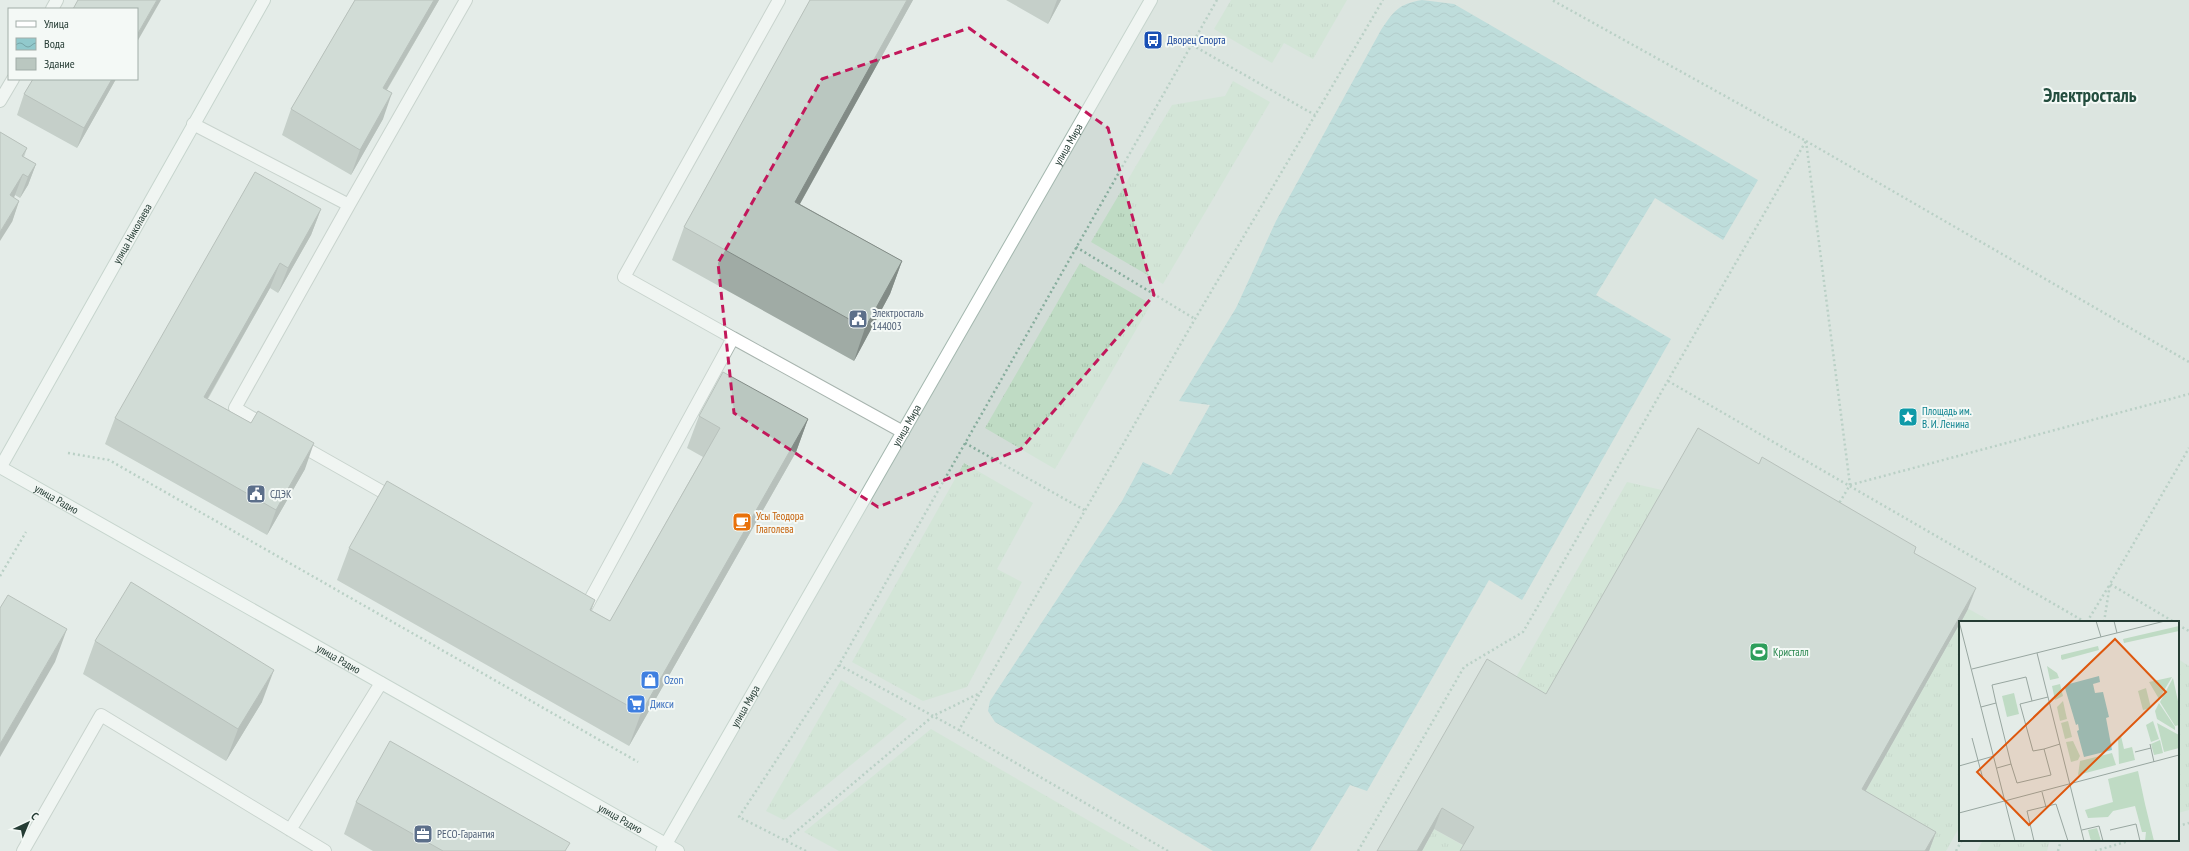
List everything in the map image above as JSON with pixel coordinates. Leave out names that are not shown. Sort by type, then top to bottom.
[{"type":"main road","name":"улица Николаева","points":[[0,467],[264,0]]},
{"type":"main road","points":[[276,431],[235,408],[466,0]]},
{"type":"main road","points":[[779,0],[624,277],[903,432]]},
{"type":"main road","name":"улица Мира","points":[[664,848],[1151,0]]},
{"type":"main road","points":[[0,101],[12,80]]},
{"type":"main road","points":[[193,124],[349,205]]},
{"type":"main road","points":[[572,601],[585,609],[733,338]]},
{"type":"main road","points":[[290,439],[407,506]]},
{"type":"main road","name":"улица Радио","points":[[0,467],[381,683],[664,848],[678,851]]},
{"type":"main road","points":[[290,830],[381,683]]},
{"type":"main road","points":[[23,851],[101,715],[325,851]]},
{"type":"path","points":[[806,851],[740,817],[839,665],[1075,247],[1217,0]]},
{"type":"path","points":[[959,730],[1195,319],[1383,0]]},
{"type":"path","points":[[1552,0],[1806,141],[2189,362]]},
{"type":"path","points":[[1192,45],[1315,115]]},
{"type":"path","points":[[1358,851],[1464,667],[1523,632],[1806,141]]},
{"type":"path","points":[[1806,141],[1850,485],[1836,509]]},
{"type":"path","points":[[1075,247],[1195,319]]},
{"type":"path","points":[[1668,381],[2084,621]]},
{"type":"path","points":[[1850,485],[2189,394]]},
{"type":"path","points":[[964,443],[1086,511]]},
{"type":"path","points":[[2087,621],[2110,584],[2189,448]]},
{"type":"path","points":[[68,453],[109,460],[638,762]]},
{"type":"path","points":[[0,576],[26,532]]},
{"type":"path","points":[[2104,621],[2110,584]]},
{"type":"path","points":[[2110,584],[2172,621]]},
{"type":"path","points":[[2179,625],[2189,631]]},
{"type":"path","points":[[839,665],[959,730],[1168,851]]},
{"type":"path","points":[[786,840],[933,716],[981,693]]},
{"type":"path","points":[[2179,826],[2189,823]]},
{"type":"path","points":[[1956,851],[1961,841]]},
{"type":"path","points":[[2058,851],[2061,841]]},
{"type":"path","points":[[2095,851],[2129,841]]},
{"type":"highlighted area","points":[[969,28],[1108,128],[1154,295],[1021,449],[878,507],[734,413],[718,263],[822,79]]},
{"type":"shaded area","points":[[1151,0],[2189,0],[2189,851],[662,851]]},
{"type":"green space","points":[[1231,0],[1347,0],[1313,59],[1284,43],[1272,63],[1214,29]]},
{"type":"green space","points":[[1233,81],[1270,102],[1163,284],[1091,242],[1172,105],[1225,96]]},
{"type":"green space","points":[[1080,263],[1151,304],[1055,469],[985,428]]},
{"type":"green space","points":[[964,463],[1033,503],[997,569],[1022,582],[967,687],[923,701],[852,662]]},
{"type":"green space","points":[[1627,482],[1666,491],[1538,714],[1506,695]]},
{"type":"green space","points":[[1967,608],[1990,621],[1960,621]]},
{"type":"green space","points":[[1959,622],[1959,828],[1946,851],[1927,851],[1855,810]]},
{"type":"green space","points":[[2179,660],[2189,666],[2189,810],[2179,813]]},
{"type":"green space","points":[[841,680],[907,719],[784,820],[766,811]]},
{"type":"green space","points":[[931,729],[1141,851],[839,851],[804,832]]},
{"type":"green space","points":[[1434,829],[1466,847],[1464,851],[1422,851]]},
{"type":"green space","points":[[1982,841],[2050,841],[2047,851],[1977,851]]},
{"type":"water","points":[[1422,0],[1454,4],[1758,180],[1723,240],[1655,198],[1596,295],[1671,339],[1522,600],[1489,580],[1367,791],[1350,785],[1310,851],[1213,851],[995,722],[988,711],[990,701],[1122,501],[1143,462],[1171,475],[1210,405],[1179,401],[1236,308],[1276,221],[1381,30],[1397,9],[1407,4]]},
{"type":"building","points":[[78,0],[157,0],[138,33],[138,8],[74,8]]},
{"type":"building","points":[[355,0],[434,0],[383,88],[392,93],[360,150],[291,109]]},
{"type":"building","points":[[810,0],[907,0],[795,202],[902,261],[865,328],[684,227]]},
{"type":"building","points":[[32,80],[111,80],[84,128],[24,94]]},
{"type":"building","points":[[0,132],[27,148],[22,156],[36,164],[28,177],[23,174],[10,195],[19,201],[0,232]]},
{"type":"building","points":[[255,172],[321,209],[288,268],[280,263],[204,397],[251,423],[258,411],[314,443],[276,510],[115,418]]},
{"type":"building","points":[[723,372],[808,419],[641,713],[349,548],[387,481],[595,600],[590,610],[610,621],[720,428],[699,416]]},
{"type":"building","name":"Кристалл","points":[[1698,428],[1759,464],[1762,457],[1916,547],[1914,553],[1976,588],[1862,789],[1936,832],[1925,851],[1460,851],[1474,827],[1442,808],[1417,851],[1377,851],[1487,659],[1546,694]]},
{"type":"building","points":[[131,582],[274,670],[238,729],[95,641]]},
{"type":"building","points":[[8,595],[67,629],[0,744],[0,608]]},
{"type":"building","points":[[390,741],[570,843],[565,851],[443,851],[356,802]]},
{"type":"place","name":"Дворец Спорта","points":[[1153,40]]},
{"type":"place","name":"Электросталь 144003","points":[[858,319]]},
{"type":"place","name":"Площадь им. В. И. Ленина","points":[[1908,417]]},
{"type":"place","name":"СДЭК","points":[[256,494]]},
{"type":"place","name":"Усы Теодора Глаголева","points":[[742,522]]},
{"type":"place","name":"Кристалл","points":[[1759,652]]},
{"type":"place","name":"Ozon","points":[[650,680]]},
{"type":"place","name":"Дикси","points":[[636,704]]},
{"type":"place","name":"РЕСО-Гарантия","points":[[423,834]]},
{"type":"district","name":"Электросталь","points":[[2090,95]]}]
